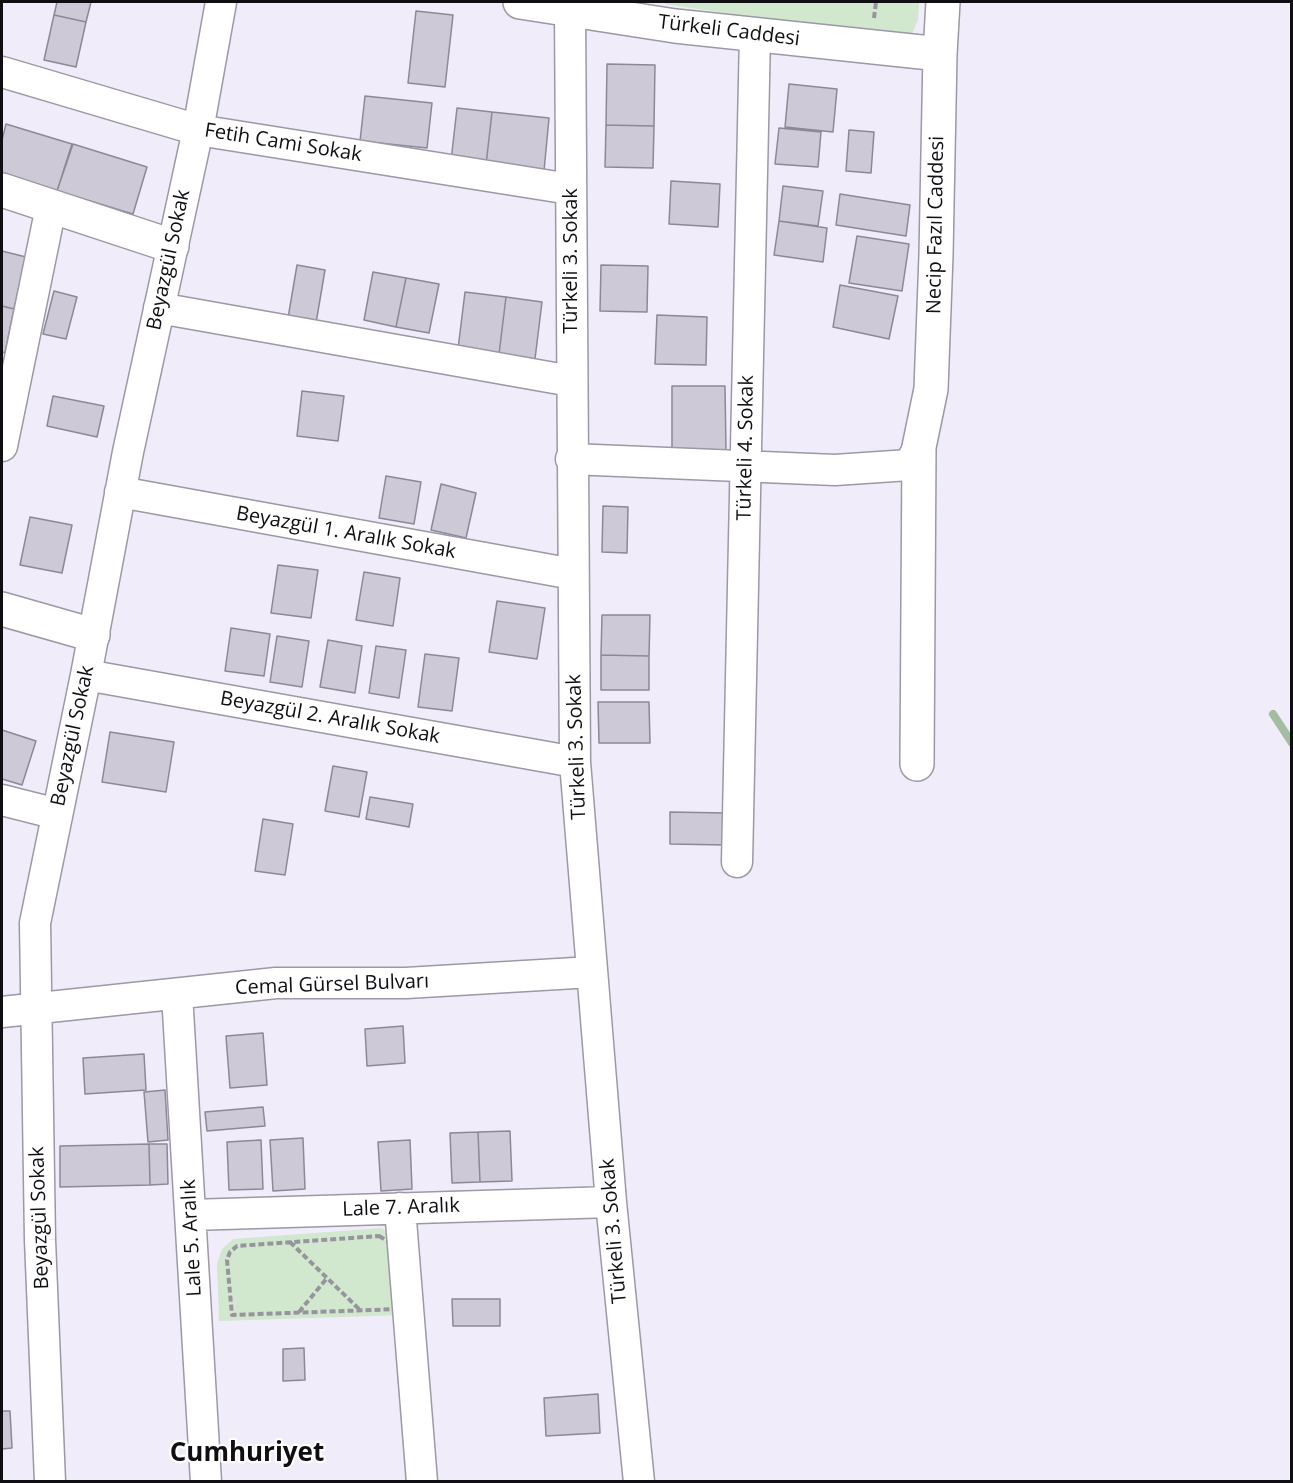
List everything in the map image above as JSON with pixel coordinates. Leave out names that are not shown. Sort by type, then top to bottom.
[{"type":"street","name":"Beyazgül Sokak","points":[[50,1482],[40,1240],[35,923],[86,675],[120,492],[198,130],[221,2]]},
{"type":"street","name":"Türkeli Caddesi","points":[[520,2],[570,9],[656,12],[755,34],[940,54]]},
{"type":"street","name":"Necip Fazıl Caddesi","points":[[917,764],[920,447],[931,389],[943,2]]},
{"type":"street","name":"Türkeli 3. Sokak","points":[[570,9],[575,762],[611,1202],[639,1482]]},
{"type":"street","name":"Türkeli 4. Sokak","points":[[736,862],[755,34]]},
{"type":"street","name":"Fetih Cami Sokak","points":[[2,72],[198,130],[570,189]]},
{"type":"street","points":[[2,190],[172,246]]},
{"type":"street","points":[[2,446],[51,207]]},
{"type":"street","points":[[159,309],[571,381]]},
{"type":"street","points":[[572,459],[835,470],[909,465],[920,447]]},
{"type":"street","name":"Beyazgül 1. Aralık Sokak","points":[[120,492],[573,574]]},
{"type":"street","points":[[2,609],[93,635]]},
{"type":"street","name":"Beyazgül 2. Aralık Sokak","points":[[86,675],[575,762]]},
{"type":"street","points":[[2,800],[57,814]]},
{"type":"street","name":"Cemal Gürsel Bulvarı","points":[[2,1012],[276,983],[406,983],[592,972]]},
{"type":"street","name":"Lale 5. Aralık","points":[[177,994],[206,1482]]},
{"type":"street","name":"Lale 7. Aralık","points":[[190,1215],[611,1202]]},
{"type":"street","points":[[399,1208],[422,1482]]},
{"type":"path","points":[[874,18],[876,2]]},
{"type":"path","points":[[379,1236],[389,1242],[394,1249],[399,1309],[361,1310],[232,1315],[227,1260],[230,1252],[237,1246],[379,1236]]},
{"type":"path","points":[[290,1242],[361,1310]]},
{"type":"path","points":[[299,1312],[327,1278]]},
{"type":"green space","points":[[665,2],[919,2],[918,20],[909,41],[665,4]]},
{"type":"green space","points":[[382,1228],[400,1242],[404,1315],[219,1321],[217,1264],[222,1249],[233,1239]]},
{"type":"building","points":[[57,2],[91,2],[86,22],[54,15]]},
{"type":"building","points":[[416,11],[453,15],[445,87],[408,83]]},
{"type":"building","points":[[54,15],[86,22],[76,67],[44,60]]},
{"type":"building","points":[[607,64],[655,65],[654,126],[606,125]]},
{"type":"building","points":[[789,84],[837,89],[833,132],[785,127]]},
{"type":"building","points":[[365,96],[432,103],[427,148],[360,141]]},
{"type":"building","points":[[457,108],[492,112],[486,165],[451,161]]},
{"type":"building","points":[[492,112],[549,118],[544,171],[486,165]]},
{"type":"building","points":[[6,124],[72,144],[57,191],[2,174],[2,140]]},
{"type":"building","points":[[606,125],[654,126],[653,168],[605,167]]},
{"type":"building","points":[[779,128],[821,132],[818,167],[775,164]]},
{"type":"building","points":[[849,130],[874,132],[871,173],[846,171]]},
{"type":"building","points":[[73,144],[147,167],[133,214],[57,191]]},
{"type":"building","points":[[671,181],[720,184],[718,227],[669,224]]},
{"type":"building","points":[[783,186],[823,191],[818,226],[779,221]]},
{"type":"building","points":[[840,194],[910,205],[906,236],[836,225]]},
{"type":"building","points":[[779,221],[827,228],[823,262],[774,255]]},
{"type":"building","points":[[857,236],[909,244],[902,291],[849,283]]},
{"type":"building","points":[[2,251],[26,257],[14,309],[2,306]]},
{"type":"building","points":[[297,265],[325,270],[316,323],[288,318]]},
{"type":"building","points":[[601,265],[648,266],[647,312],[600,311]]},
{"type":"building","points":[[373,272],[406,278],[396,327],[364,320]]},
{"type":"building","points":[[406,278],[439,284],[429,333],[396,327]]},
{"type":"building","points":[[840,285],[898,296],[889,339],[833,327]]},
{"type":"building","points":[[54,291],[77,297],[66,339],[43,334]]},
{"type":"building","points":[[465,292],[506,297],[499,354],[458,349]]},
{"type":"building","points":[[506,297],[542,302],[535,359],[499,354]]},
{"type":"building","points":[[2,306],[14,309],[5,353],[2,352]]},
{"type":"building","points":[[657,315],[707,317],[706,365],[655,364]]},
{"type":"building","points":[[672,386],[725,386],[726,451],[672,452]]},
{"type":"building","points":[[302,391],[344,396],[338,441],[297,436]]},
{"type":"building","points":[[53,396],[104,406],[97,437],[47,426]]},
{"type":"building","points":[[386,476],[421,482],[414,524],[379,518]]},
{"type":"building","points":[[441,484],[476,493],[466,538],[431,530]]},
{"type":"building","points":[[603,506],[628,507],[627,553],[602,552]]},
{"type":"building","points":[[30,517],[72,525],[62,573],[20,565]]},
{"type":"building","points":[[278,565],[318,570],[311,618],[271,613]]},
{"type":"building","points":[[364,572],[400,578],[393,626],[356,620]]},
{"type":"building","points":[[497,601],[545,608],[537,659],[489,652]]},
{"type":"building","points":[[602,615],[650,615],[649,656],[601,655]]},
{"type":"building","points":[[231,628],[270,634],[264,676],[225,671]]},
{"type":"building","points":[[277,636],[309,641],[302,687],[270,682]]},
{"type":"building","points":[[328,640],[362,646],[355,693],[320,687]]},
{"type":"building","points":[[376,646],[406,650],[399,698],[369,693]]},
{"type":"building","points":[[425,654],[459,658],[452,711],[418,707]]},
{"type":"building","points":[[601,655],[649,656],[649,690],[601,690]]},
{"type":"building","points":[[598,702],[649,702],[650,743],[599,743]]},
{"type":"building","points":[[2,730],[36,741],[22,785],[2,779]]},
{"type":"building","points":[[110,732],[174,742],[166,792],[102,782]]},
{"type":"building","points":[[333,766],[367,772],[359,817],[325,811]]},
{"type":"building","points":[[370,797],[413,804],[409,827],[366,819]]},
{"type":"building","points":[[670,812],[726,813],[726,845],[670,844]]},
{"type":"building","points":[[263,819],[293,824],[285,875],[255,871]]},
{"type":"building","points":[[403,1026],[405,1063],[367,1066],[365,1029]]},
{"type":"building","points":[[263,1033],[267,1085],[230,1088],[226,1036]]},
{"type":"building","points":[[144,1054],[146,1090],[85,1094],[83,1058]]},
{"type":"building","points":[[165,1090],[168,1140],[148,1142],[144,1092]]},
{"type":"building","points":[[263,1107],[265,1126],[207,1131],[205,1112]]},
{"type":"building","points":[[510,1131],[512,1181],[480,1182],[478,1132]]},
{"type":"building","points":[[478,1132],[480,1182],[452,1183],[450,1133]]},
{"type":"building","points":[[303,1138],[305,1189],[273,1191],[270,1140]]},
{"type":"building","points":[[261,1140],[263,1189],[229,1190],[227,1142]]},
{"type":"building","points":[[410,1140],[412,1189],[381,1191],[378,1142]]},
{"type":"building","points":[[149,1144],[150,1185],[60,1187],[60,1146]]},
{"type":"building","points":[[149,1144],[167,1144],[168,1184],[150,1185]]},
{"type":"building","points":[[452,1299],[500,1299],[500,1326],[453,1326]]},
{"type":"building","points":[[304,1348],[305,1380],[283,1381],[283,1349]]},
{"type":"building","points":[[598,1394],[600,1433],[546,1436],[544,1398]]},
{"type":"building","points":[[2,1411],[10,1411],[12,1448],[2,1449]]},
{"type":"waterway","points":[[1273,714],[1292,743]]},
{"type":"district","name":"Cumhuriyet","points":[[247,1454]]}]
